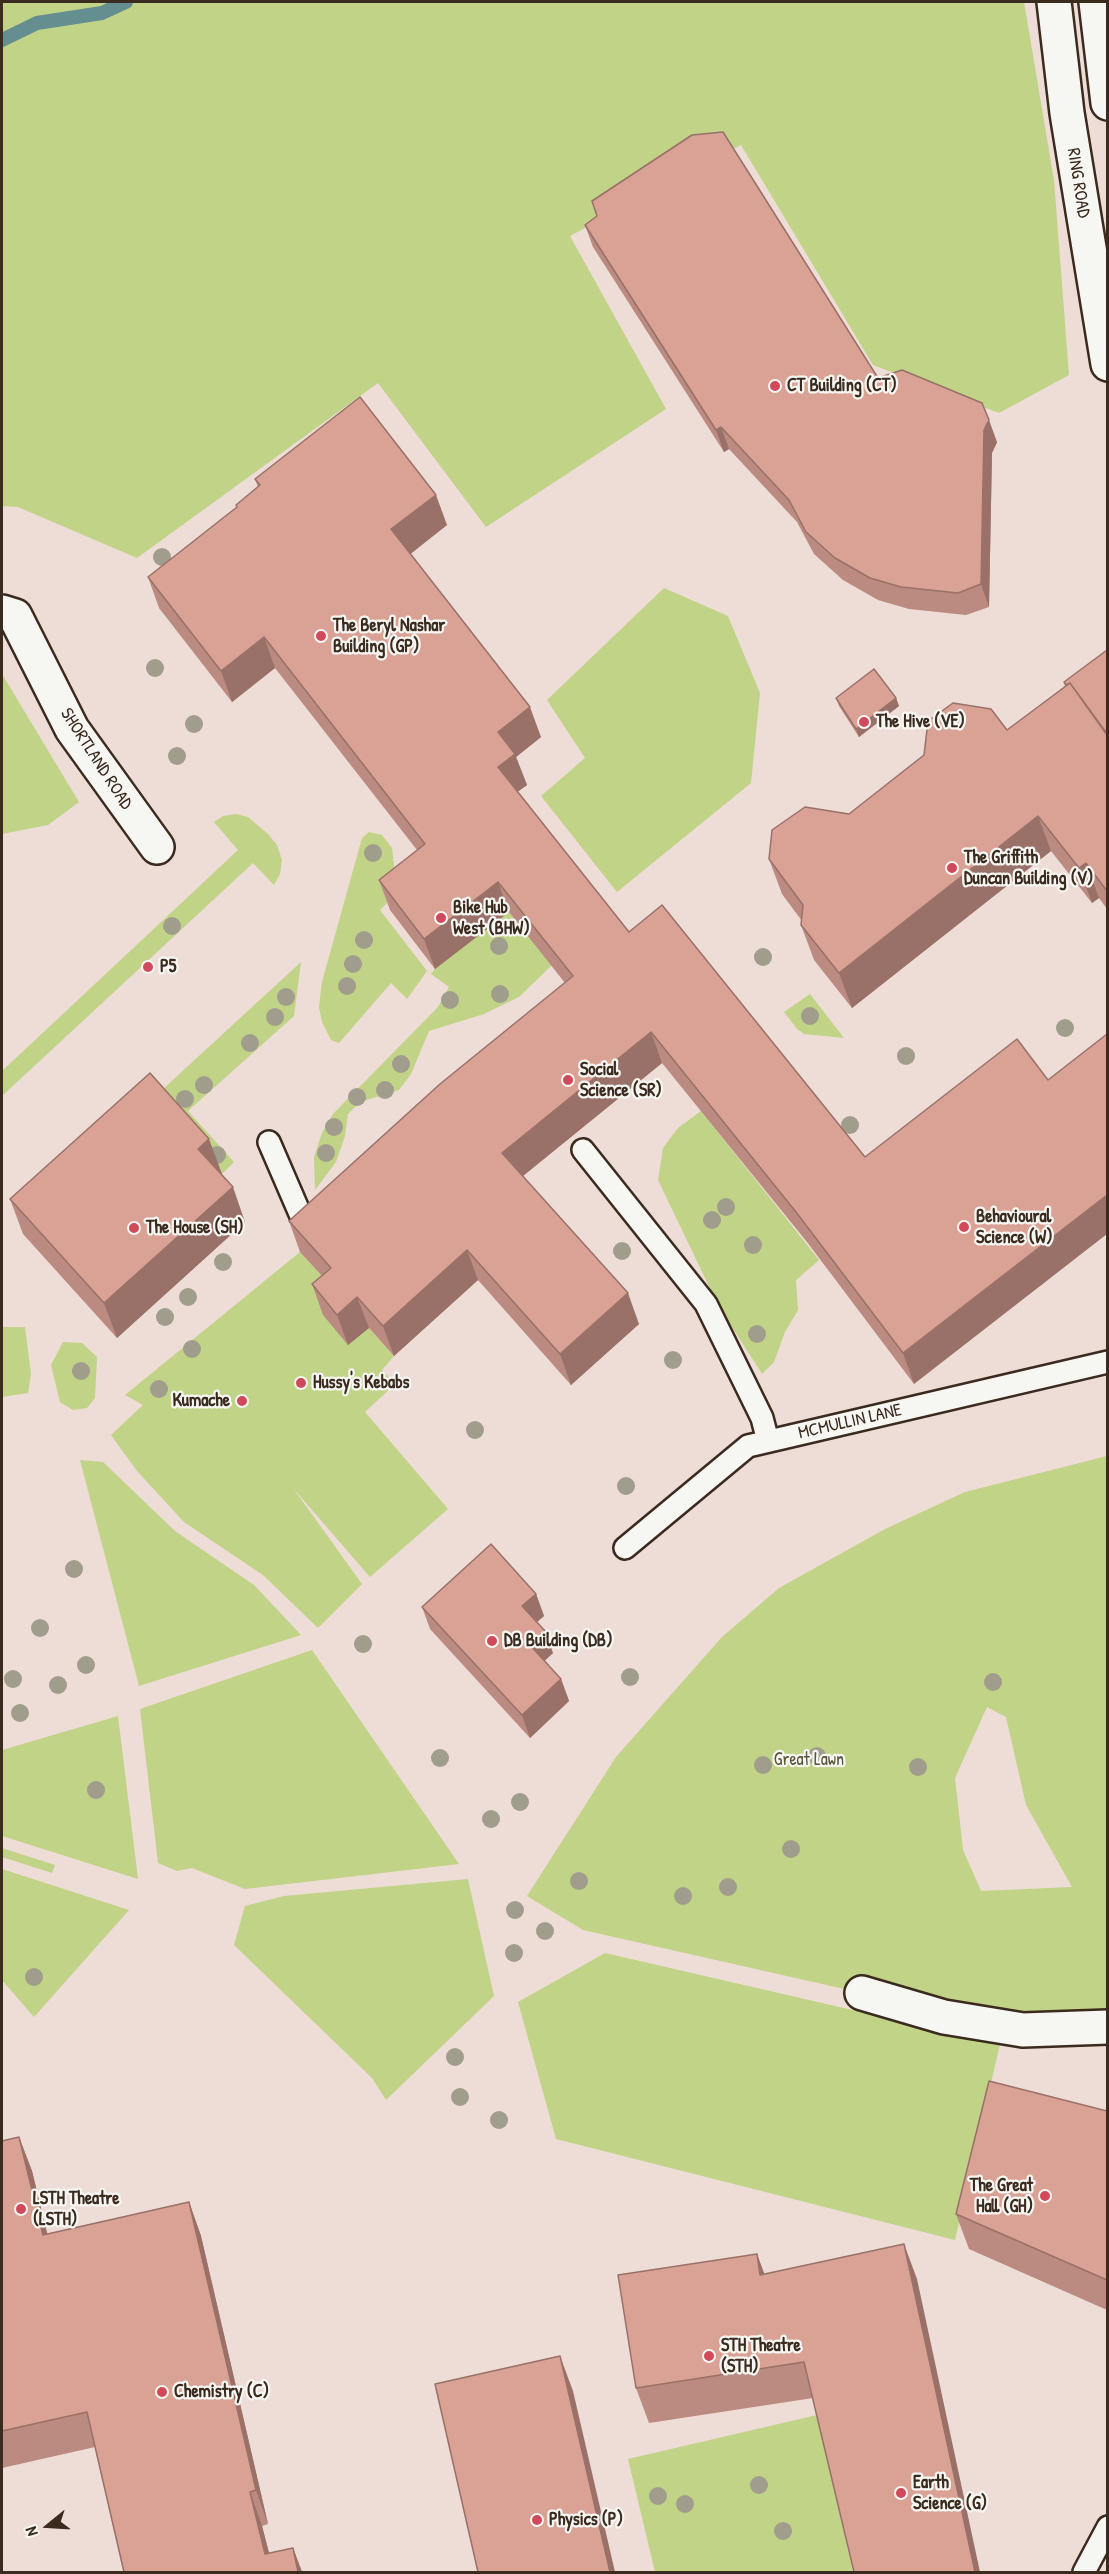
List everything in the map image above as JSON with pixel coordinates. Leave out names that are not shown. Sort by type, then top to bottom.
[{"type":"street","name":"RING ROAD","points":[[1054,2],[1069,124],[1107,366]]},
{"type":"street","points":[[1096,2],[1107,103]]},
{"type":"street","name":"SHORTLAND ROAD","points":[[2,612],[15,616],[72,729],[157,847]]},
{"type":"street","points":[[862,1993],[944,2017],[1023,2030],[1107,2027]]},
{"type":"lane","points":[[269,1142],[301,1216]]},
{"type":"lane","points":[[583,1150],[706,1304],[762,1418],[768,1441]]},
{"type":"lane","name":"MCMULLIN LANE","points":[[625,1548],[748,1446],[1107,1362]]},
{"type":"lane","points":[[1084,2572],[1107,2527]]},
{"type":"shaded area","points":[[2,2],[1107,2],[1107,2572],[2,2572]]},
{"type":"green space","points":[[2,2],[1024,2],[1054,180],[1069,375],[999,413],[873,365],[741,145],[570,236],[666,409],[486,527],[378,383],[137,558],[18,507],[2,506]]},
{"type":"green space","points":[[664,588],[728,616],[760,693],[751,783],[617,892],[541,796],[585,758],[547,700]]},
{"type":"green space","points":[[2,674],[79,802],[48,825],[2,834]]},
{"type":"green space","points":[[236,814],[248,817],[277,845],[282,860],[280,874],[274,885],[253,863],[2,1096],[2,1071],[238,850],[214,822],[223,816]]},
{"type":"green space","points":[[369,832],[382,835],[392,848],[395,875],[387,903],[380,910],[427,971],[407,999],[391,983],[339,1043],[331,1040],[322,1022],[319,1007],[322,982],[362,838]]},
{"type":"green space","points":[[460,852],[552,965],[519,997],[484,1014],[429,1031],[411,1074],[399,1090],[360,1102],[348,1114],[345,1136],[336,1162],[315,1190],[314,1157],[322,1133],[333,1114],[438,1007],[449,987],[431,974],[435,969]]},
{"type":"green space","points":[[301,962],[294,1016],[188,1111],[234,1162],[222,1174],[163,1108],[150,1101]]},
{"type":"green space","points":[[810,994],[844,1038],[804,1034],[797,1029],[784,1012]]},
{"type":"green space","points":[[701,1111],[819,1260],[796,1280],[798,1310],[785,1332],[774,1362],[762,1374],[718,1305],[658,1180],[663,1148],[678,1128]]},
{"type":"green space","points":[[300,1252],[394,1356],[382,1370],[395,1384],[365,1412],[448,1509],[370,1577],[293,1488],[362,1584],[318,1628],[263,1575],[184,1522],[137,1471],[111,1435],[143,1405],[125,1395]]},
{"type":"green space","points":[[2,1327],[25,1327],[31,1374],[28,1393],[2,1397]]},
{"type":"green space","points":[[63,1342],[82,1343],[97,1357],[95,1398],[87,1408],[73,1410],[60,1402],[51,1365]]},
{"type":"green space","name":"Great Lawn","points":[[1107,1456],[1107,2027],[862,1993],[583,1930],[527,1896],[616,1757],[722,1637],[779,1588],[885,1529],[965,1492]],"holes":[[[987,1707],[1006,1717],[1026,1805],[1072,1887],[981,1891],[963,1850],[955,1778]]]},
{"type":"green space","points":[[80,1460],[103,1462],[175,1531],[254,1585],[301,1635],[139,1686]]},
{"type":"green space","points":[[312,1650],[459,1864],[245,1889],[192,1868],[177,1871],[158,1863],[140,1709]]},
{"type":"green space","points":[[118,1716],[138,1879],[2,1836],[2,1750]]},
{"type":"green space","points":[[2,1848],[55,1865],[52,1873],[2,1857]]},
{"type":"green space","points":[[2,1869],[129,1910],[34,2017],[2,1980]]},
{"type":"green space","points":[[468,1879],[494,1996],[386,2100],[372,2078],[234,1945],[245,1906],[284,1896]]},
{"type":"green space","points":[[605,1953],[1000,2044],[955,2240],[556,2139],[518,2002]]},
{"type":"green space","points":[[817,2415],[853,2572],[655,2572],[628,2459]]},
{"type":"building","name":"CT Building (CT)","points":[[723,132],[878,378],[902,370],[982,403],[989,420],[984,430],[981,584],[958,593],[901,587],[870,578],[835,558],[806,532],[789,500],[721,427],[716,430],[585,225],[597,216],[592,201],[692,135]]},
{"type":"building","points":[[360,397],[436,495],[391,529],[530,707],[498,732],[515,754],[498,767],[629,932],[662,905],[865,1157],[1017,1039],[1048,1080],[1107,1034],[1107,1195],[903,1353],[796,1212],[651,1032],[502,1153],[628,1293],[560,1354],[467,1250],[383,1326],[357,1297],[337,1315],[312,1284],[331,1268],[289,1221],[440,1084],[573,976],[498,882],[424,939],[379,880],[425,844],[264,637],[221,671],[148,577],[237,507],[236,505],[260,485],[255,479]]},
{"type":"building","points":[[1107,650],[1107,730],[1105,731],[1070,683],[1066,685],[1064,682]]},
{"type":"building","name":"The Hive (VE)","points":[[874,669],[896,698],[856,729],[836,698]]},
{"type":"building","name":"The Griffith Duncan Building (V)","points":[[1070,683],[1107,735],[1107,891],[1086,863],[1079,868],[1038,816],[839,973],[801,925],[803,905],[769,859],[772,830],[805,807],[849,814],[924,755],[928,721],[953,703],[991,709],[1007,730]]},
{"type":"building","name":"The House (SH)","points":[[150,1073],[209,1139],[198,1149],[233,1187],[104,1303],[10,1199]]},
{"type":"building","name":"DB Building (DB)","points":[[491,1544],[536,1594],[522,1606],[545,1631],[529,1644],[561,1679],[522,1715],[422,1607]]},
{"type":"building","name":"The Great Hall (GH)","points":[[989,2081],[1107,2111],[1107,2280],[956,2214]]},
{"type":"building","name":"Chemistry (C)","points":[[19,2137],[43,2235],[189,2202],[256,2490],[250,2492],[265,2554],[293,2548],[298,2572],[124,2572],[87,2412],[2,2431],[2,2141]]},
{"type":"building","points":[[904,2244],[975,2572],[854,2572],[804,2362],[636,2388],[618,2275],[757,2254],[760,2275]]},
{"type":"building","name":"Physics (P)","points":[[560,2356],[610,2572],[478,2572],[435,2384]]},
{"type":"waterway","points":[[2,40],[37,23],[102,13],[126,2]]},
{"type":"place","name":"CT Building (CT)","points":[[775,386]]},
{"type":"place","name":"The Beryl Nashar Building (GP)","points":[[321,636]]},
{"type":"place","name":"The Hive (VE)","points":[[864,722]]},
{"type":"place","name":"The Griffith Duncan Building (V)","points":[[952,868]]},
{"type":"place","name":"Bike Hub West (BHW)","points":[[441,918]]},
{"type":"place","name":"P5","points":[[148,967]]},
{"type":"place","name":"Social Science (SR)","points":[[568,1080]]},
{"type":"place","name":"Behavioural Science (W)","points":[[964,1227]]},
{"type":"place","name":"The House (SH)","points":[[134,1228]]},
{"type":"place","name":"Hussy's Kebabs","points":[[301,1383]]},
{"type":"place","name":"Kumache","points":[[242,1401]]},
{"type":"place","name":"DB Building (DB)","points":[[492,1641]]},
{"type":"place","name":"The Great Hall (GH)","points":[[1045,2196]]},
{"type":"place","name":"LSTH Theatre (LSTH)","points":[[21,2209]]},
{"type":"place","name":"STH Theatre (STH)","points":[[709,2356]]},
{"type":"place","name":"Chemistry (C)","points":[[162,2392]]},
{"type":"place","name":"Earth Science (G)","points":[[901,2493]]},
{"type":"place","name":"Physics (P)","points":[[537,2520]]}]
